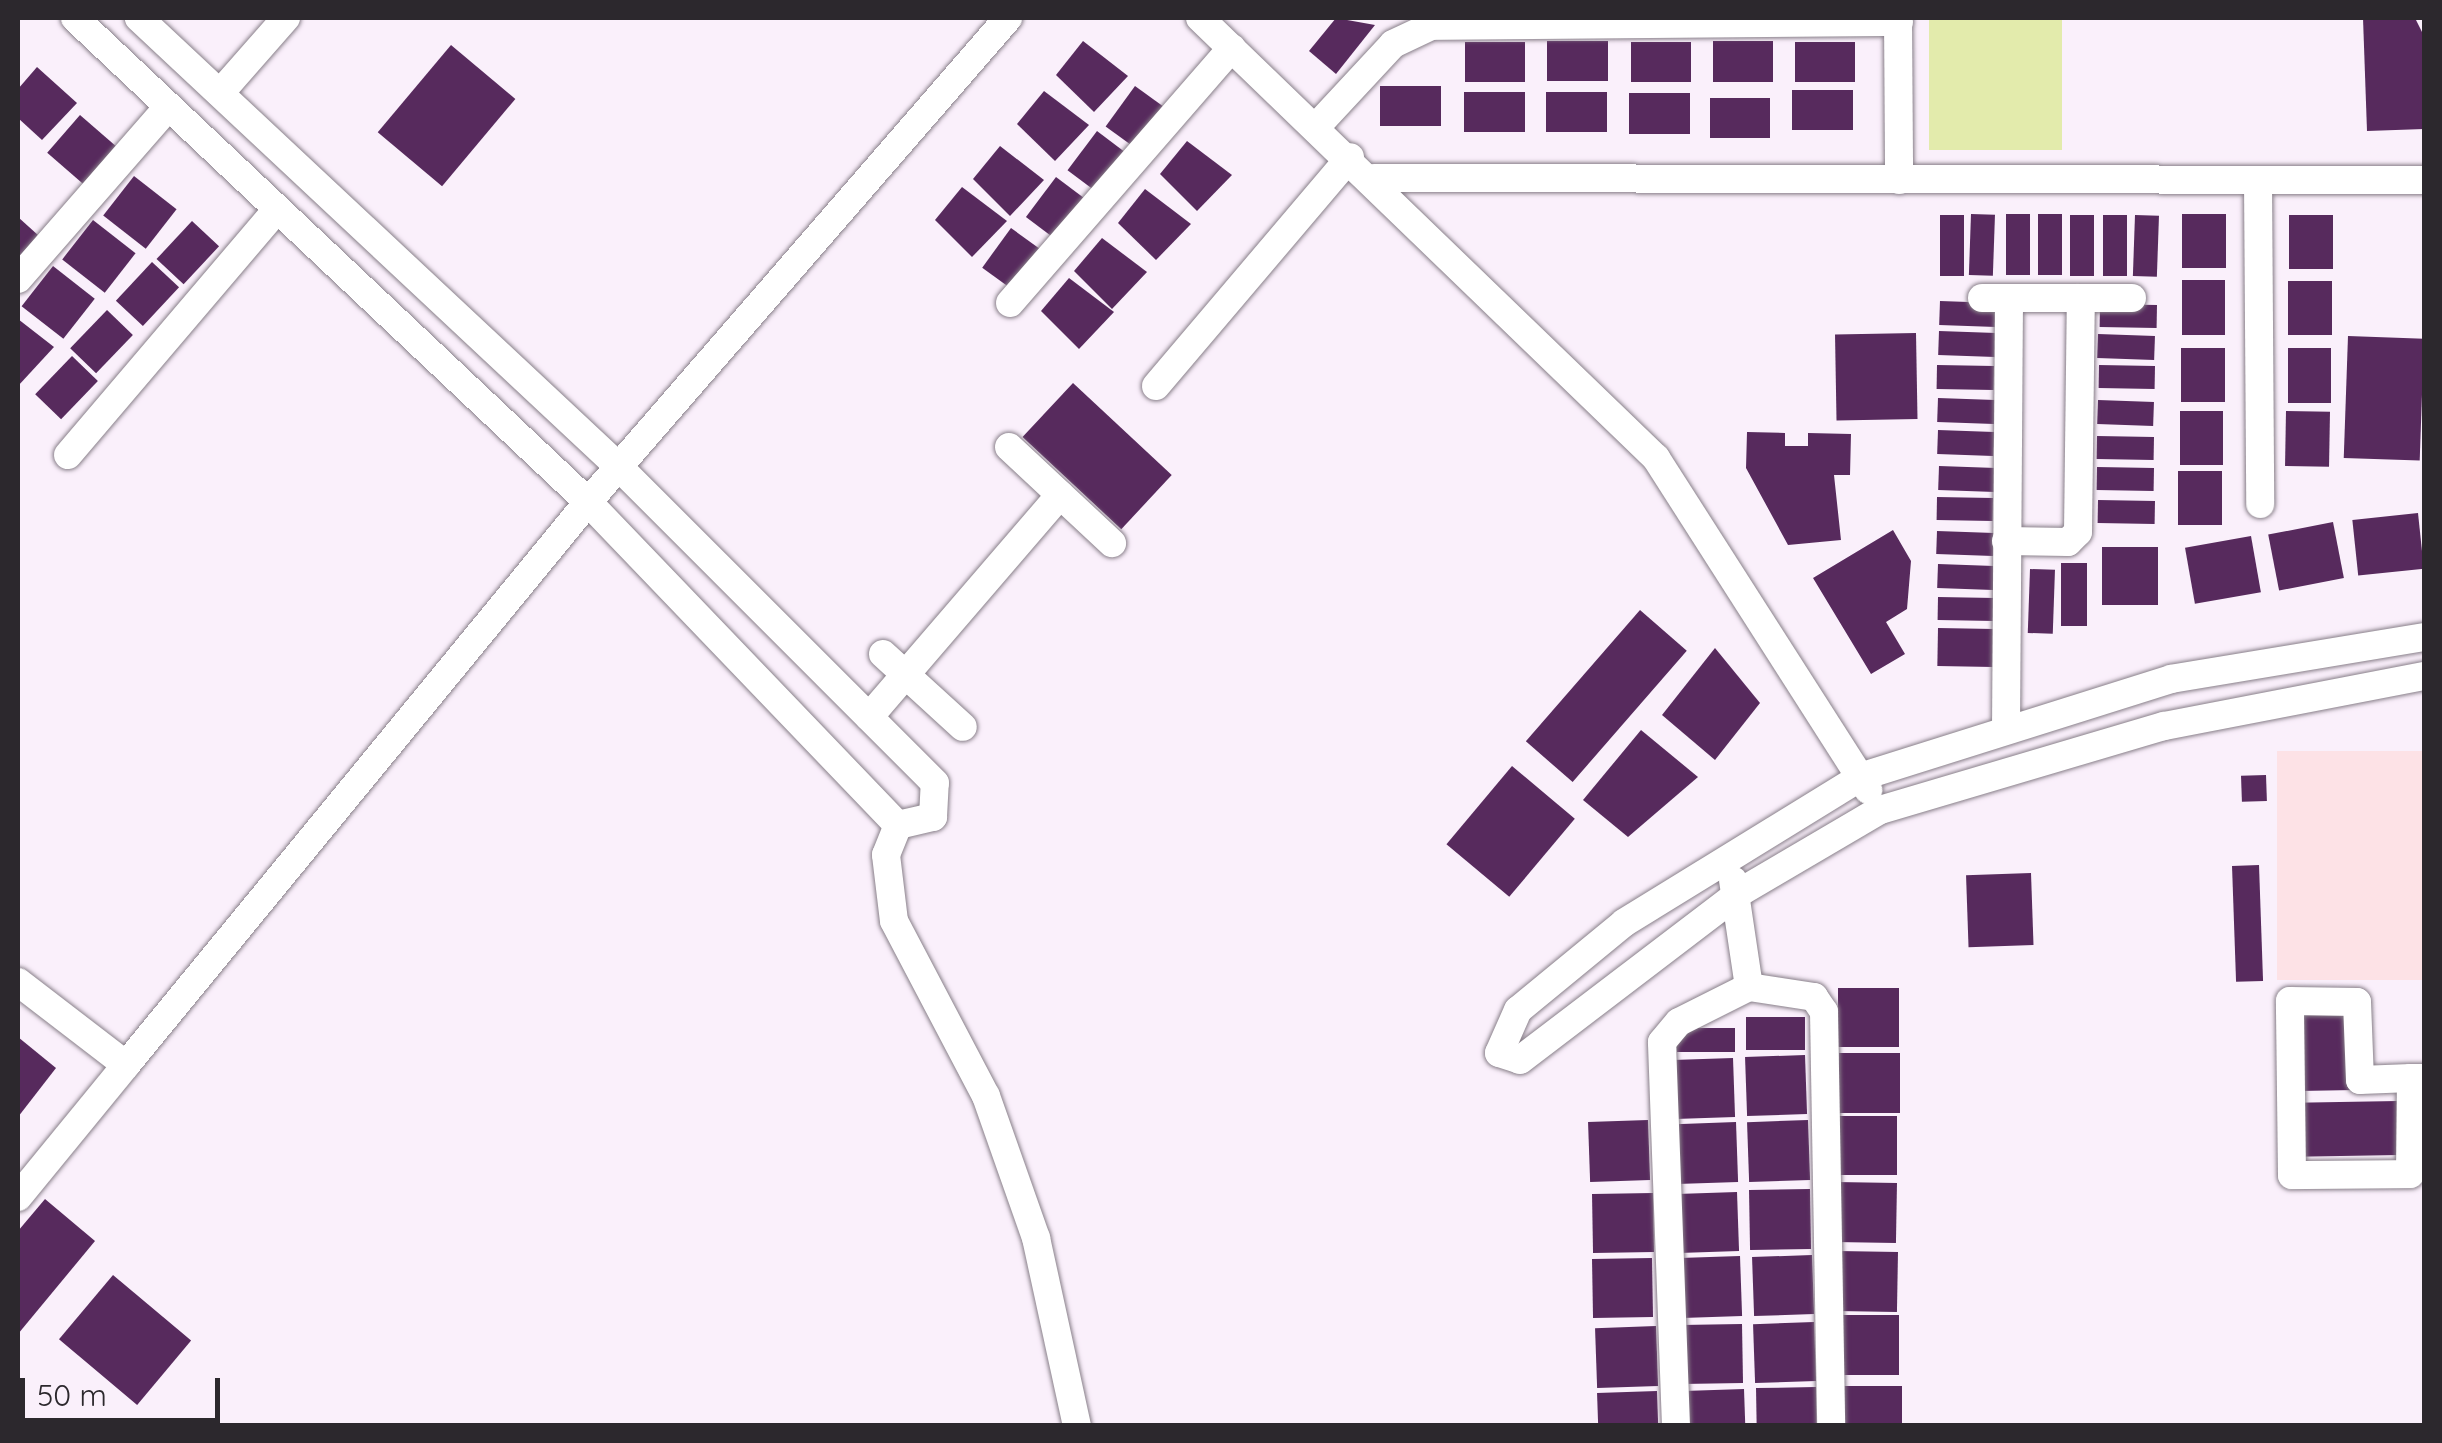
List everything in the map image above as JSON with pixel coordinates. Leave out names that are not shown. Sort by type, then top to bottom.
[{"type":"street","points":[[75,18],[588,502],[898,825]]},
{"type":"street","points":[[140,18],[620,468],[934,783],[933,818],[898,825]]},
{"type":"street","points":[[220,93],[286,18]]},
{"type":"street","points":[[18,1197],[588,502],[1008,18]]},
{"type":"street","points":[[1316,127],[1393,44],[1431,26],[1898,20],[1899,180]]},
{"type":"street","points":[[1010,303],[1218,29],[1656,458],[1880,810]]},
{"type":"street","points":[[18,279],[168,107]]},
{"type":"street","points":[[1156,386],[1350,157]]},
{"type":"street","points":[[1374,178],[2424,180]]},
{"type":"street","points":[[2258,181],[2260,504]]},
{"type":"street","points":[[68,456],[277,209]]},
{"type":"street","points":[[2006,730],[2006,541],[1995,298],[2132,298]]},
{"type":"street","points":[[2006,541],[2076,536],[2082,298]]},
{"type":"street","points":[[1009,447],[1112,542]]},
{"type":"street","points":[[869,717],[1060,495]]},
{"type":"street","points":[[2424,637],[2171,680],[1860,777],[1718,860],[1518,1010],[1498,1042],[1504,1060],[1520,1060],[1742,891],[1880,810],[2180,723],[2424,676]]},
{"type":"street","points":[[883,654],[964,727]]},
{"type":"street","points":[[2171,680],[2180,723]]},
{"type":"street","points":[[898,825],[886,855],[894,921],[992,1112],[1036,1238],[1076,1426]]},
{"type":"street","points":[[1718,860],[1742,891],[1749,987]]},
{"type":"street","points":[[18,982],[126,1066]]},
{"type":"street","points":[[1676,1426],[1662,1042],[1679,1022],[1749,987],[1814,997],[1824,1012],[1831,1426]]},
{"type":"street","points":[[2354,1000],[2360,1080],[2418,1078],[2410,1174],[2292,1175],[2290,1001],[2354,1000]]},
{"type":"shaded area","points":[[2277,751],[2424,751],[2424,980],[2277,980]]},
{"type":"green space","points":[[1929,18],[2062,18],[2062,150],[1929,150]]},
{"type":"building","points":[[1336,18],[1375,25],[1336,74],[1309,51]]},
{"type":"building","points":[[2363,18],[2415,18],[2424,36],[2424,129],[2367,131]]},
{"type":"building","points":[[1083,41],[1128,76],[1094,112],[1056,75]]},
{"type":"building","points":[[1547,41],[1608,41],[1608,81],[1547,81]]},
{"type":"building","points":[[1713,41],[1773,41],[1773,82],[1713,82]]},
{"type":"building","points":[[1465,42],[1525,42],[1525,82],[1465,82]]},
{"type":"building","points":[[1631,42],[1691,42],[1691,82],[1631,82]]},
{"type":"building","points":[[1795,42],[1855,42],[1855,82],[1795,82]]},
{"type":"building","points":[[451,45],[515,99],[442,186],[378,132]]},
{"type":"building","points":[[37,67],[77,103],[42,140],[18,118],[18,89]]},
{"type":"building","points":[[1135,86],[1168,110],[1139,151],[1106,126]]},
{"type":"building","points":[[1380,86],[1441,86],[1441,126],[1380,126]]},
{"type":"building","points":[[1792,90],[1853,90],[1853,130],[1792,130]]},
{"type":"building","points":[[1044,91],[1089,125],[1055,161],[1017,124]]},
{"type":"building","points":[[1464,92],[1525,92],[1525,132],[1464,132]]},
{"type":"building","points":[[1546,92],[1607,92],[1607,132],[1546,132]]},
{"type":"building","points":[[1629,93],[1690,93],[1690,134],[1629,134]]},
{"type":"building","points":[[1710,98],[1770,98],[1770,138],[1710,138]]},
{"type":"building","points":[[80,115],[122,151],[89,189],[47,153]]},
{"type":"building","points":[[1097,131],[1130,156],[1100,195],[1068,170]]},
{"type":"building","points":[[1187,141],[1232,175],[1197,211],[1160,174]]},
{"type":"building","points":[[1000,146],[1044,180],[1010,216],[973,179]]},
{"type":"building","points":[[134,176],[177,209],[146,249],[103,215]]},
{"type":"building","points":[[1056,177],[1088,201],[1058,241],[1026,217]]},
{"type":"building","points":[[962,187],[1007,221],[972,257],[935,220]]},
{"type":"building","points":[[1145,189],[1191,224],[1156,260],[1118,223]]},
{"type":"building","points":[[1971,214],[1995,215],[1993,276],[1969,275]]},
{"type":"building","points":[[2006,214],[2030,214],[2030,275],[2006,275]]},
{"type":"building","points":[[2038,214],[2062,214],[2062,275],[2038,275]]},
{"type":"building","points":[[2182,214],[2226,214],[2226,268],[2182,268]]},
{"type":"building","points":[[1940,215],[1964,215],[1964,276],[1940,276]]},
{"type":"building","points":[[2070,215],[2094,215],[2094,276],[2070,276]]},
{"type":"building","points":[[2103,215],[2127,215],[2127,276],[2103,276]]},
{"type":"building","points":[[2135,215],[2159,216],[2157,277],[2133,276]]},
{"type":"building","points":[[2289,215],[2333,215],[2333,269],[2289,269]]},
{"type":"building","points":[[18,217],[39,236],[18,258]]},
{"type":"building","points":[[93,220],[136,253],[105,293],[62,259]]},
{"type":"building","points":[[192,221],[219,246],[184,284],[157,259]]},
{"type":"building","points":[[1011,228],[1044,252],[1015,292],[982,268]]},
{"type":"building","points":[[1102,238],[1147,272],[1112,309],[1074,271]]},
{"type":"building","points":[[152,262],[179,287],[143,326],[116,301]]},
{"type":"building","points":[[53,266],[95,299],[63,339],[22,306]]},
{"type":"building","points":[[1069,278],[1114,312],[1079,349],[1041,311]]},
{"type":"building","points":[[2182,280],[2225,280],[2225,335],[2182,335]]},
{"type":"building","points":[[2288,281],[2332,281],[2332,335],[2288,335]]},
{"type":"building","points":[[1940,301],[1997,303],[1996,327],[1939,325]]},
{"type":"building","points":[[2100,304],[2157,305],[2157,328],[2100,327]]},
{"type":"building","points":[[107,310],[133,335],[96,373],[70,348]]},
{"type":"building","points":[[18,319],[54,347],[18,386]]},
{"type":"building","points":[[1939,331],[1996,333],[1995,357],[1938,355]]},
{"type":"building","points":[[1916,333],[1918,419],[1837,420],[1835,334]]},
{"type":"building","points":[[2098,334],[2155,336],[2154,360],[2097,358]]},
{"type":"building","points":[[2348,336],[2424,339],[2420,461],[2344,458]]},
{"type":"building","points":[[2181,348],[2225,348],[2225,402],[2181,402]]},
{"type":"building","points":[[2288,348],[2331,348],[2331,403],[2288,403]]},
{"type":"building","points":[[72,356],[98,381],[61,419],[35,394]]},
{"type":"building","points":[[1937,365],[1994,366],[1994,390],[1937,389]]},
{"type":"building","points":[[2099,365],[2155,366],[2155,389],[2099,388]]},
{"type":"building","points":[[1073,383],[1172,475],[1121,529],[1023,437]]},
{"type":"building","points":[[1938,398],[1995,400],[1994,424],[1937,422]]},
{"type":"building","points":[[2098,400],[2154,402],[2153,426],[2097,424]]},
{"type":"building","points":[[2180,411],[2223,411],[2223,465],[2180,465]]},
{"type":"building","points":[[2286,411],[2330,412],[2329,467],[2285,466]]},
{"type":"building","points":[[1938,430],[1994,432],[1993,456],[1937,454]]},
{"type":"building","points":[[1747,432],[1785,433],[1785,446],[1808,446],[1808,433],[1851,434],[1850,475],[1834,475],[1841,540],[1788,545],[1746,468]]},
{"type":"building","points":[[2097,436],[2154,437],[2154,460],[2097,459]]},
{"type":"building","points":[[1939,466],[1996,468],[1995,492],[1938,490]]},
{"type":"building","points":[[2097,467],[2154,468],[2154,491],[2097,490]]},
{"type":"building","points":[[2178,471],[2222,471],[2222,525],[2178,525]]},
{"type":"building","points":[[1937,497],[1993,498],[1993,521],[1937,520]]},
{"type":"building","points":[[2098,500],[2155,501],[2155,524],[2098,523]]},
{"type":"building","points":[[2418,513],[2424,569],[2358,576],[2352,520]]},
{"type":"building","points":[[2333,522],[2344,578],[2279,591],[2268,535]]},
{"type":"building","points":[[1893,530],[1911,561],[1907,609],[1886,622],[1905,654],[1871,674],[1813,578]]},
{"type":"building","points":[[1937,531],[1994,533],[1993,556],[1936,554]]},
{"type":"building","points":[[2251,536],[2261,592],[2195,604],[2185,548]]},
{"type":"building","points":[[2102,547],[2158,547],[2158,605],[2102,605]]},
{"type":"building","points":[[2061,563],[2087,563],[2087,626],[2061,626]]},
{"type":"building","points":[[1938,564],[1994,566],[1993,590],[1937,588]]},
{"type":"building","points":[[2030,569],[2055,570],[2053,634],[2028,633]]},
{"type":"building","points":[[1938,597],[1995,598],[1995,621],[1938,620]]},
{"type":"building","points":[[1640,610],[1687,651],[1573,782],[1526,741]]},
{"type":"building","points":[[1938,628],[1994,629],[1993,667],[1937,666]]},
{"type":"building","points":[[1715,648],[1760,703],[1715,760],[1662,715]]},
{"type":"building","points":[[1641,730],[1698,777],[1628,837],[1583,800]]},
{"type":"building","points":[[1512,766],[1575,819],[1509,897],[1446,844]]},
{"type":"building","points":[[2266,775],[2267,801],[2242,802],[2241,776]]},
{"type":"building","points":[[2259,865],[2263,981],[2236,982],[2232,866]]},
{"type":"building","points":[[2031,873],[2034,945],[1969,947],[1966,875]]},
{"type":"building","points":[[1838,988],[1899,988],[1899,1047],[1838,1047]]},
{"type":"building","points":[[2353,1003],[2355,1090],[2299,1091],[2297,1004]]},
{"type":"building","points":[[1746,1017],[1805,1017],[1805,1050],[1746,1050]]},
{"type":"building","points":[[1677,1028],[1735,1028],[1735,1052],[1677,1052]]},
{"type":"building","points":[[18,1037],[56,1068],[18,1117]]},
{"type":"building","points":[[1839,1053],[1900,1053],[1900,1113],[1839,1113]]},
{"type":"building","points":[[1805,1055],[1807,1114],[1747,1116],[1745,1057]]},
{"type":"building","points":[[1733,1058],[1735,1117],[1675,1119],[1673,1060]]},
{"type":"building","points":[[2398,1101],[2399,1155],[2297,1157],[2296,1103]]},
{"type":"building","points":[[1836,1116],[1897,1116],[1897,1175],[1836,1175]]},
{"type":"building","points":[[1648,1120],[1650,1180],[1590,1182],[1588,1122]]},
{"type":"building","points":[[1808,1120],[1810,1180],[1749,1182],[1747,1122]]},
{"type":"building","points":[[1736,1122],[1738,1182],[1677,1184],[1675,1124]]},
{"type":"building","points":[[1836,1182],[1897,1183],[1896,1243],[1835,1242]]},
{"type":"building","points":[[1810,1189],[1811,1249],[1750,1250],[1749,1190]]},
{"type":"building","points":[[1737,1192],[1739,1251],[1679,1253],[1677,1194]]},
{"type":"building","points":[[1653,1193],[1654,1252],[1593,1253],[1592,1194]]},
{"type":"building","points":[[45,1199],[95,1241],[18,1334],[18,1231]]},
{"type":"building","points":[[1838,1251],[1898,1252],[1897,1312],[1837,1311]]},
{"type":"building","points":[[1812,1255],[1814,1314],[1754,1316],[1752,1257]]},
{"type":"building","points":[[1740,1256],[1742,1316],[1682,1318],[1680,1258]]},
{"type":"building","points":[[1652,1258],[1653,1317],[1593,1318],[1592,1259]]},
{"type":"building","points":[[113,1275],[191,1341],[137,1405],[59,1339]]},
{"type":"building","points":[[1839,1315],[1899,1315],[1899,1375],[1839,1375]]},
{"type":"building","points":[[1814,1322],[1816,1381],[1755,1383],[1753,1324]]},
{"type":"building","points":[[1742,1324],[1743,1383],[1682,1384],[1681,1325]]},
{"type":"building","points":[[1656,1326],[1658,1386],[1597,1388],[1595,1328]]},
{"type":"building","points":[[1842,1386],[1902,1386],[1902,1426],[1842,1426]]},
{"type":"building","points":[[1816,1387],[1817,1426],[1757,1426],[1756,1388]]},
{"type":"building","points":[[1744,1389],[1745,1426],[1685,1426],[1684,1391]]},
{"type":"building","points":[[1657,1391],[1658,1426],[1598,1426],[1597,1393]]}]
